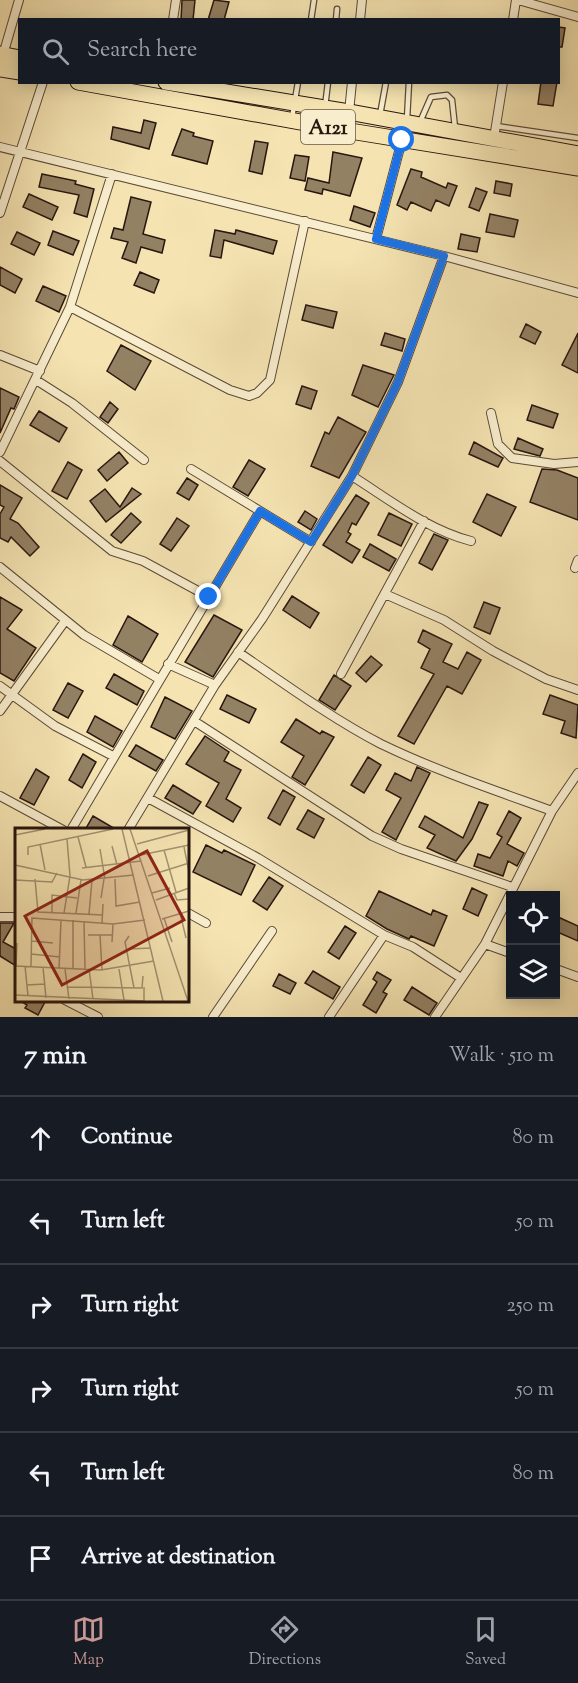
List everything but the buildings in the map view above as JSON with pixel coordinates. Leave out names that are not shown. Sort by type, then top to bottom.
[{"type":"highway","points":[[1,59],[18,57]]},
{"type":"highway","points":[[1,59],[18,71]]},
{"type":"highway","name":"A121","points":[[89,84],[402,140],[578,168]]},
{"type":"highway","name":"A121","points":[[179,84],[455,131],[495,132],[578,154]]},
{"type":"street","points":[[1,59],[19,0]]},
{"type":"street","points":[[173,18],[176,0]]},
{"type":"street","points":[[360,18],[362,0]]},
{"type":"street","points":[[513,18],[517,0],[578,17]]},
{"type":"street","points":[[0,213],[42,84]]},
{"type":"street","points":[[348,112],[352,84]]},
{"type":"street","points":[[495,132],[503,84]]},
{"type":"street","points":[[376,239],[402,140]]},
{"type":"street","points":[[0,147],[444,256],[578,293]]},
{"type":"street","points":[[0,452],[70,307],[112,174]]},
{"type":"street","points":[[70,307],[230,390],[249,396],[257,393],[270,380],[305,221]]},
{"type":"street","points":[[129,828],[215,685],[311,542],[352,476],[398,382],[444,256]]},
{"type":"street","points":[[0,355],[40,371]]},
{"type":"street","points":[[36,380],[72,403],[144,460]]},
{"type":"street","points":[[491,413],[498,444],[512,458],[554,464],[570,464],[577,459]]},
{"type":"street","points":[[0,461],[112,550],[143,561],[209,597]]},
{"type":"street","points":[[191,469],[311,542]]},
{"type":"street","points":[[352,476],[424,521],[453,537],[471,542]]},
{"type":"street","points":[[72,828],[260,511]]},
{"type":"street","points":[[341,674],[424,521]]},
{"type":"street","points":[[0,567],[84,635],[159,679]]},
{"type":"street","points":[[385,594],[444,620],[493,651],[546,679],[578,690]]},
{"type":"street","points":[[0,711],[65,621]]},
{"type":"street","points":[[238,652],[323,710],[380,743],[443,772],[552,811]]},
{"type":"street","points":[[168,664],[215,685]]},
{"type":"street","points":[[0,686],[55,726],[113,756]]},
{"type":"street","points":[[194,721],[372,836],[401,849],[512,887]]},
{"type":"street","points":[[435,1017],[485,944],[552,811],[578,773]]},
{"type":"street","points":[[568,788],[578,791]]},
{"type":"street","points":[[0,796],[59,828]]},
{"type":"street","points":[[148,798],[258,858],[384,935],[413,947],[460,978]]},
{"type":"street","points":[[189,914],[206,923]]},
{"type":"street","points":[[0,917],[15,916]]},
{"type":"street","points":[[213,1017],[272,931]]},
{"type":"street","points":[[329,1017],[384,935]]},
{"type":"street","points":[[485,944],[506,952]]},
{"type":"street","points":[[560,971],[578,977]]},
{"type":"street","points":[[69,1002],[98,1017]]},
{"type":"lane","points":[[311,18],[314,0]]},
{"type":"lane","points":[[336,18],[337,9]]},
{"type":"lane","points":[[292,121],[298,84]]},
{"type":"lane","points":[[325,108],[328,84]]},
{"type":"lane","points":[[380,118],[386,84]]},
{"type":"lane","points":[[409,84],[413,123]]},
{"type":"lane","points":[[413,123],[431,97],[447,95],[452,100],[455,131]]},
{"type":"lane","points":[[495,132],[578,138]]},
{"type":"route","points":[[209,597],[260,511],[311,542],[352,476],[398,382],[444,256],[376,239],[402,140]]}]
